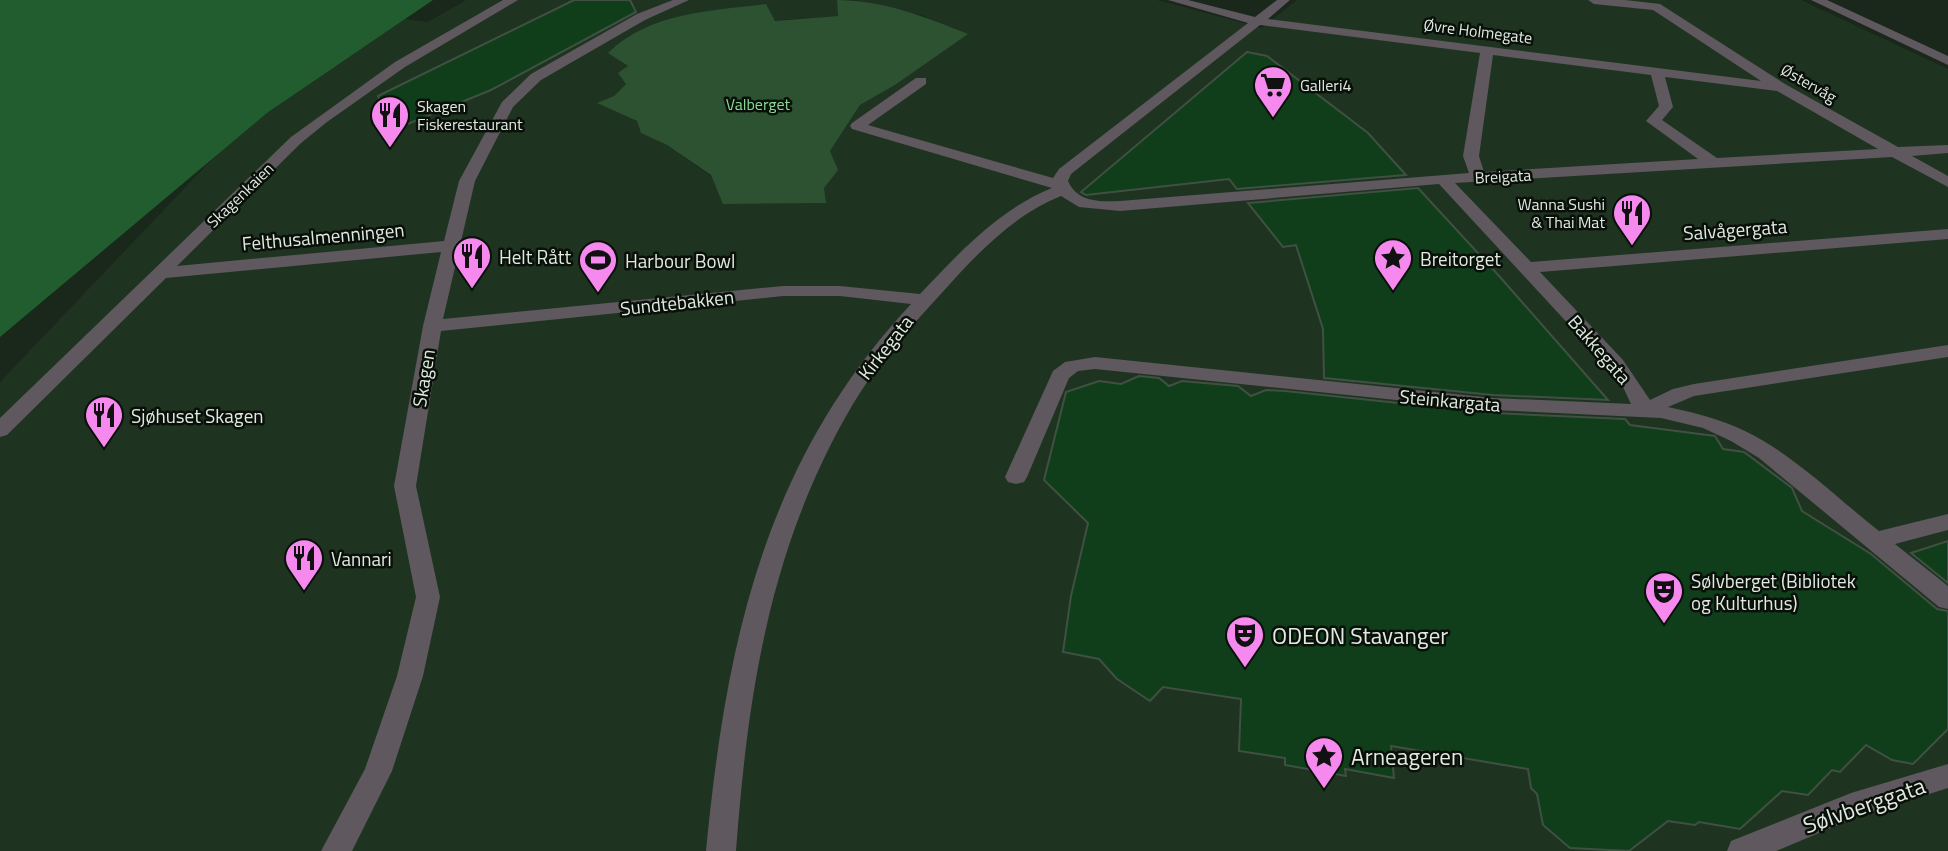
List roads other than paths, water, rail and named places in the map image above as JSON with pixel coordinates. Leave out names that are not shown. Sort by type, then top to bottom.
[{"type":"street","name":"Skagenkaien","points":[[0,430],[296,140],[345,99],[408,57],[512,0]]},
{"type":"street","name":"Skagen","points":[[336,851],[378,771],[410,676],[428,597],[405,486],[432,326],[449,246],[467,181],[489,135],[512,100],[541,74],[640,17],[683,0]]},
{"type":"street","name":"Øvre Holmegate","points":[[1174,0],[1256,22],[1780,86]]},
{"type":"street","name":"Kirkegata","points":[[721,851],[740,678],[754,608],[773,546],[804,470],[828,427],[877,355],[922,300],[1008,219],[1061,187],[1060,178],[1067,169],[1284,0]]},
{"type":"street","name":"Østervåg","points":[[1594,0],[1656,7],[1780,86],[1948,182]]},
{"type":"street","points":[[1816,0],[1948,61]]},
{"type":"street","points":[[1478,177],[1471,156],[1487,50]]},
{"type":"street","points":[[1657,70],[1666,107],[1653,121],[1715,163]]},
{"type":"street","points":[[921,81],[857,126],[1061,187]]},
{"type":"street","name":"Breigata","points":[[1061,187],[1072,198],[1090,205],[1121,206],[1443,179],[1948,149]]},
{"type":"street","name":"Bakkegata","points":[[1443,179],[1616,364],[1633,386],[1644,411]]},
{"type":"street","name":"Salvågergata","points":[[1525,268],[1948,234]]},
{"type":"street","name":"Felthusalmenningen","points":[[159,273],[449,246]]},
{"type":"street","name":"Sundtebakken","points":[[432,326],[783,291],[839,291],[922,300]]},
{"type":"street","name":"Steinkargata","points":[[1016,477],[1060,375],[1065,370],[1083,364],[1193,372],[1493,404],[1644,411],[1680,393],[1694,390],[1948,351]]},
{"type":"street","points":[[1644,411],[1694,418],[1750,442],[1877,540],[1948,600]]},
{"type":"street","points":[[1877,540],[1948,522]]},
{"type":"street","name":"Sølvberggata","points":[[1742,851],[1851,807],[1948,776]]},
{"type":"place","name":"Galleri4","points":[[1273,119]]},
{"type":"place","name":"Skagen Fiskerestaurant","points":[[390,149]]},
{"type":"place","name":"Wanna Sushi & Thai Mat","points":[[1632,247]]},
{"type":"place","name":"Helt Rått","points":[[472,290]]},
{"type":"place","name":"Breitorget","points":[[1393,292]]},
{"type":"place","name":"Harbour Bowl","points":[[598,294]]},
{"type":"place","name":"Sjøhuset Skagen","points":[[104,449]]},
{"type":"place","name":"Vannari","points":[[304,592]]},
{"type":"place","name":"Sølvberget (Bibliotek og Kulturhus)","points":[[1664,625]]},
{"type":"place","name":"ODEON Stavanger","points":[[1245,669]]},
{"type":"place","name":"Arneageren","points":[[1324,790]]},
{"type":"park label","name":"Valberget","points":[[758,104]]}]
